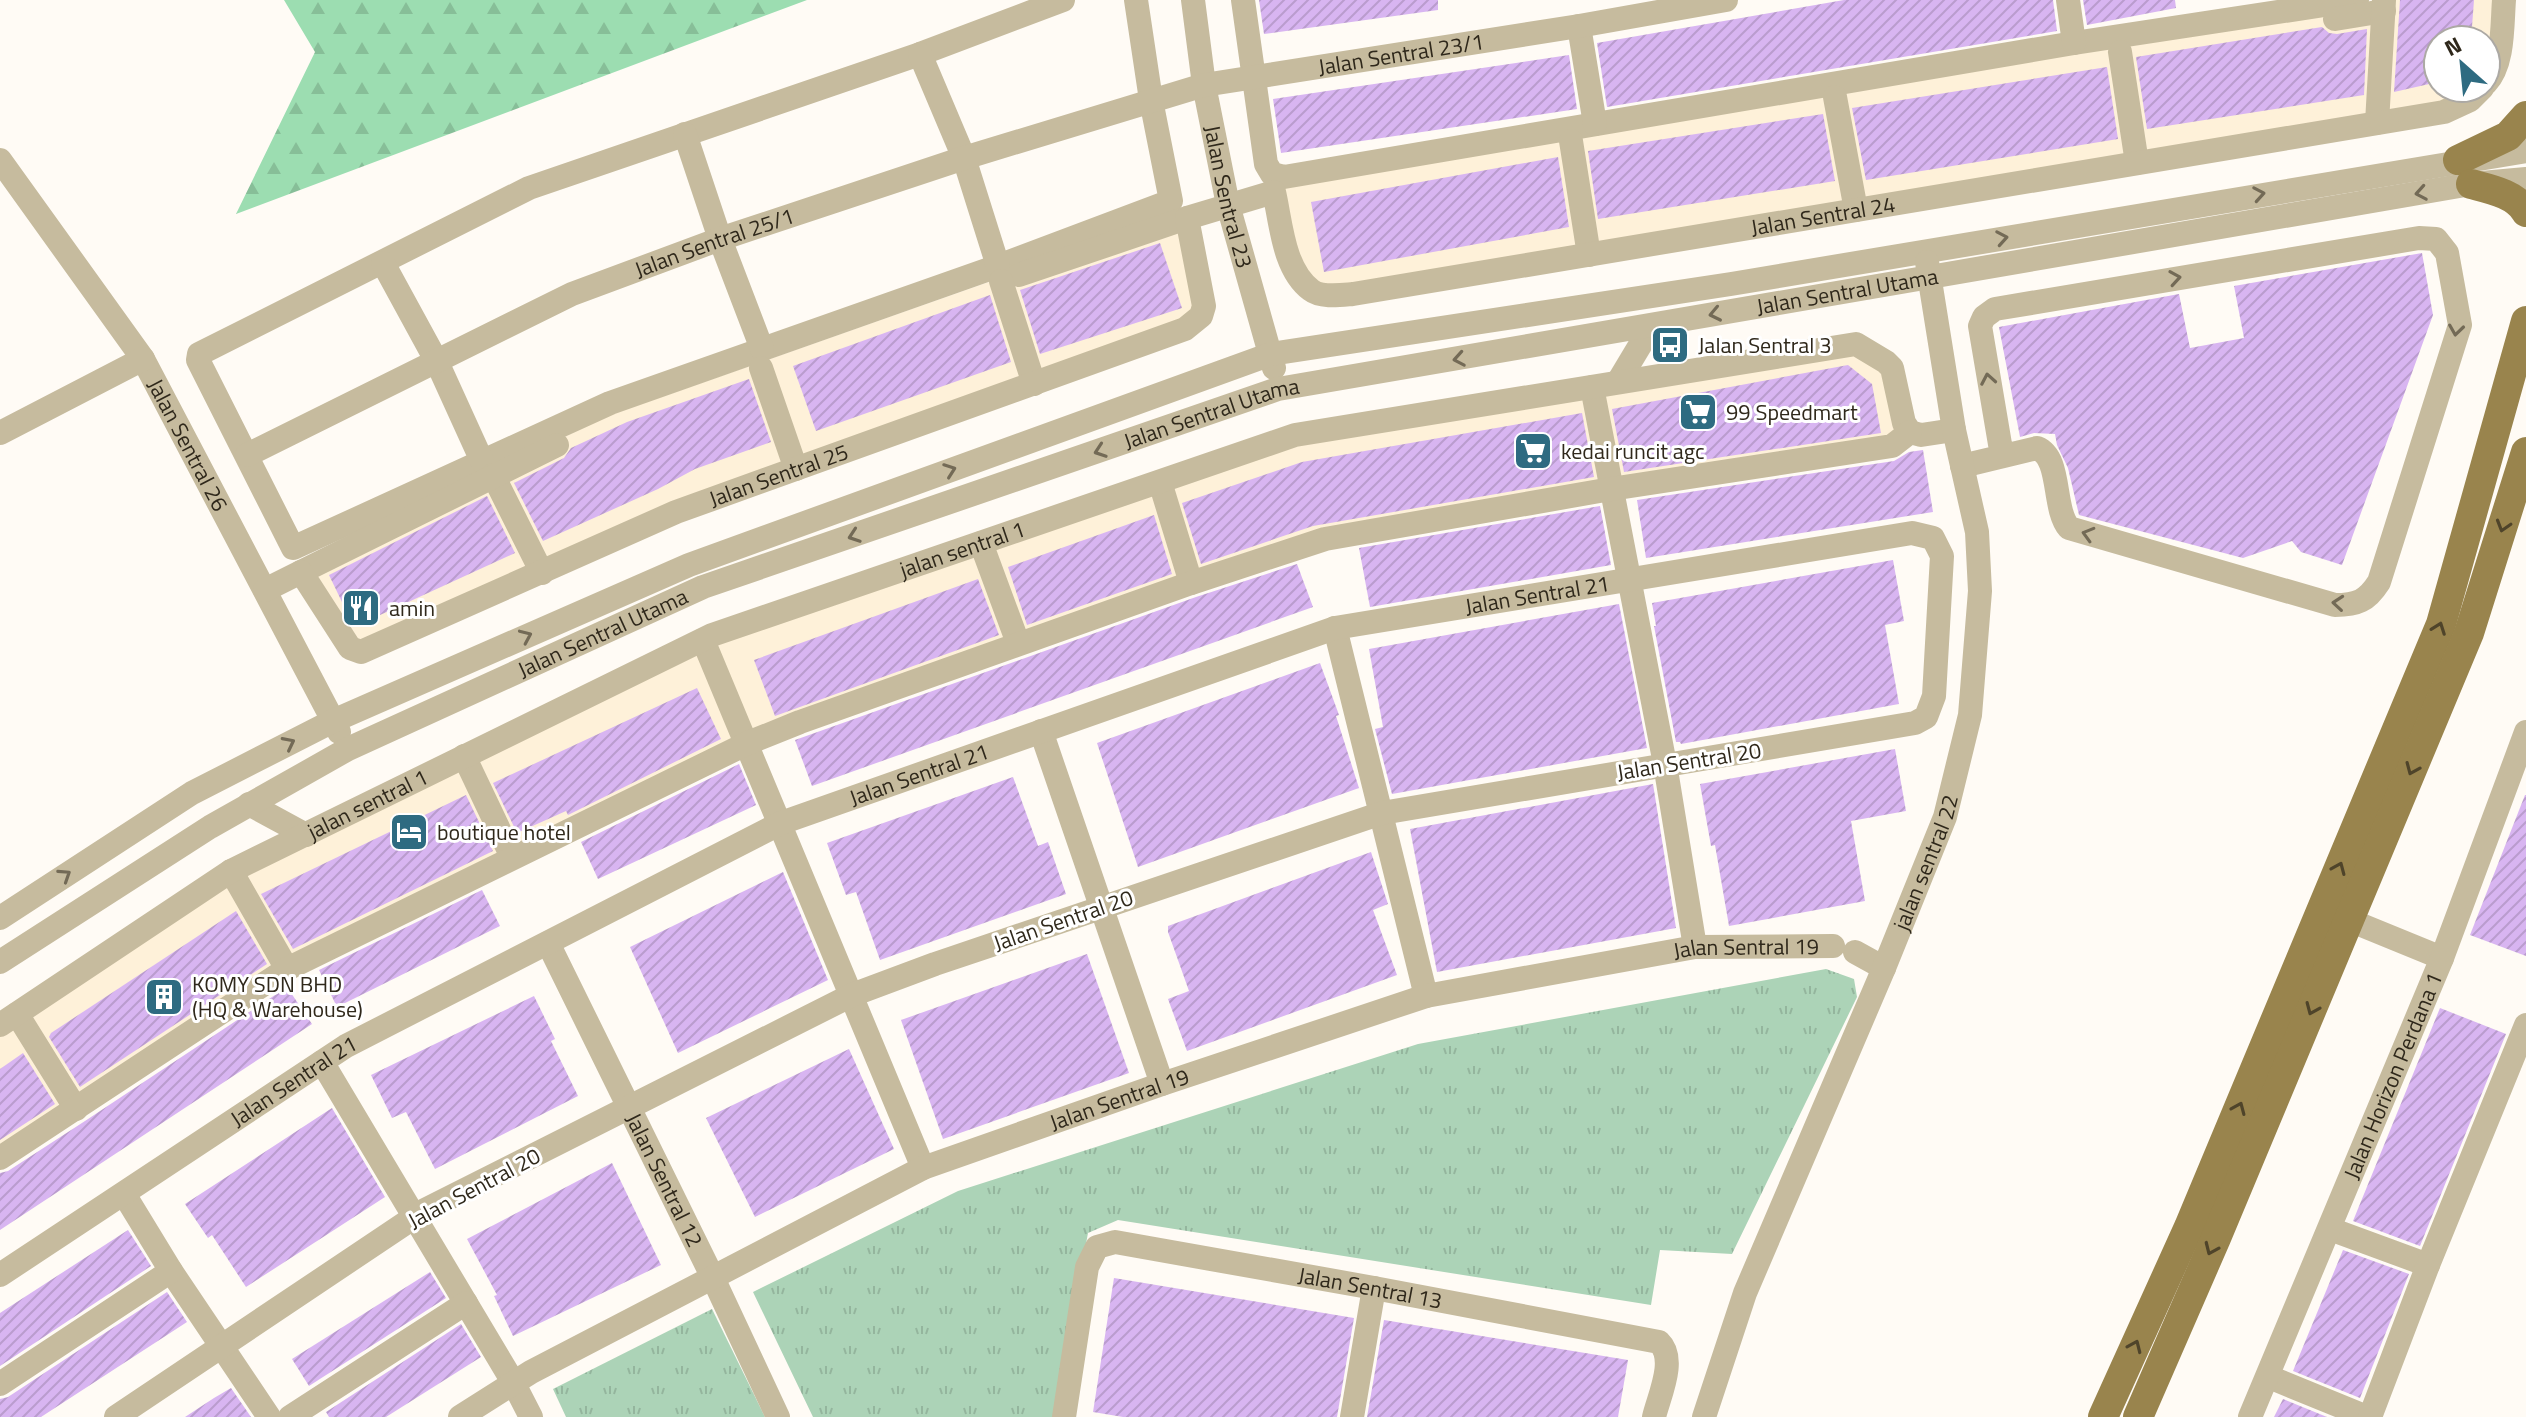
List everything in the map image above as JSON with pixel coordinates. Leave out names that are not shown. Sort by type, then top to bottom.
[{"type":"main road","points":[[2526,116],[2508,136],[2465,172],[2524,207],[2526,212]]},
{"type":"main road","points":[[2103,1417],[2189,1227],[2441,624],[2526,321]]},
{"type":"main road","points":[[2138,1417],[2469,633],[2526,452]]},
{"type":"street","points":[[1063,0],[920,54],[529,188],[199,354],[198,360],[293,548],[761,358],[999,273],[1171,201],[1136,0]]},
{"type":"street","name":"Jalan Sentral 23","points":[[1193,0],[1204,85],[1228,205],[1271,354],[1278,389]]},
{"type":"street","points":[[1243,0],[1266,164],[1268,170],[1278,177],[2074,43],[2357,0]]},
{"type":"street","name":"Jalan Sentral 23/1","points":[[1204,85],[1591,16],[1726,0]]},
{"type":"street","points":[[2068,0],[2074,43]]},
{"type":"street","points":[[2502,29],[2504,0]]},
{"type":"street","points":[[999,273],[1274,192],[2384,6],[2377,123]]},
{"type":"street","points":[[1591,16],[1595,124]]},
{"type":"street","points":[[2120,52],[2137,163]]},
{"type":"street","points":[[920,54],[964,158],[1034,384]]},
{"type":"street","name":"Jalan Sentral 25/1","points":[[247,455],[558,299],[720,239],[964,158],[1204,85]]},
{"type":"street","points":[[1835,97],[1856,210]]},
{"type":"street","name":"Jalan Sentral 24","points":[[1274,192],[1289,257],[1312,291],[1331,296],[2444,112],[2461,104]]},
{"type":"street","points":[[685,134],[796,469]]},
{"type":"street","points":[[1571,141],[1589,255]]},
{"type":"street","name":"Jalan Sentral Utama","points":[[0,962],[210,827],[348,749],[703,587],[1278,389],[1930,277],[2465,172],[2526,151]]},
{"type":"street","name":"Jalan Sentral 26","points":[[0,160],[143,359],[348,749]]},
{"type":"street","name":"Jalan Sentral Utama","points":[[0,918],[192,793],[333,721],[689,565],[1271,354],[1925,251],[2465,172],[2526,179]]},
{"type":"street","name":"Jalan Sentral 25","points":[[301,572],[346,643],[361,652],[676,512],[1194,324],[1201,316],[1204,296],[1187,218]]},
{"type":"street","points":[[1962,466],[2037,448],[2047,454],[2065,524],[2074,530],[2335,605],[2362,602],[2371,596],[2379,582],[2460,325],[2447,253],[2436,239],[2419,238],[1995,309],[1984,317],[1980,326],[2002,456]]},
{"type":"street","name":"jalan sentral 22","points":[[1704,1417],[1745,1293],[1945,817],[1970,715],[1980,591],[1977,532],[1954,430],[1925,251]]},
{"type":"street","points":[[383,263],[437,362],[542,573]]},
{"type":"street","points":[[1618,382],[1651,327]]},
{"type":"street","name":"jalan sentral 1","points":[[8,1020],[231,871],[703,640],[1295,435],[1856,344],[1892,368],[1904,423],[1910,432]]},
{"type":"street","points":[[0,433],[143,359]]},
{"type":"street","points":[[1592,387],[1665,764],[1695,947]]},
{"type":"street","points":[[0,1158],[287,969],[748,743],[1018,643],[1325,539],[1611,489],[1892,446],[1910,432],[1921,435],[1954,430]]},
{"type":"street","points":[[265,590],[488,468]]},
{"type":"street","points":[[1160,482],[1191,583]]},
{"type":"street","name":"Jalan Sentral 21","points":[[0,1275],[346,1046],[781,823],[1335,628],[1912,533],[1933,538]]},
{"type":"street","name":"Jalan Sentral 20","points":[[116,1417],[414,1217],[852,995],[1382,813],[1902,726],[1926,717],[1934,696],[1942,556],[1933,538]]},
{"type":"street","points":[[981,543],[1018,643]]},
{"type":"street","points":[[1335,628],[1426,996]]},
{"type":"street","points":[[703,640],[923,1168]]},
{"type":"street","points":[[1041,731],[1162,1084]]},
{"type":"street","name":"Jalan Horizon Perdana 1","points":[[2250,1417],[2442,958],[2526,732]]},
{"type":"street","points":[[464,756],[512,857]]},
{"type":"street","points":[[249,804],[306,835]]},
{"type":"street","points":[[231,871],[287,969]]},
{"type":"street","points":[[2349,920],[2442,958]]},
{"type":"street","name":"Jalan Sentral 12","points":[[548,943],[778,1417]]},
{"type":"street","name":"Jalan Sentral 19","points":[[460,1417],[513,1382],[923,1168],[1426,996],[1695,947],[1844,949],[1884,968]]},
{"type":"street","points":[[8,1020],[76,1109]]},
{"type":"street","points":[[2269,1377],[2368,1417],[2526,1025]]},
{"type":"street","points":[[322,1062],[531,1417]]},
{"type":"street","points":[[124,1194],[171,1271],[269,1417]]},
{"type":"street","points":[[2330,1229],[2428,1265]]},
{"type":"street","name":"Jalan Sentral 13","points":[[1064,1417],[1087,1267],[1097,1247],[1115,1242],[1659,1342],[1665,1348],[1667,1362],[1654,1417]]},
{"type":"street","points":[[0,1384],[171,1271]]},
{"type":"street","points":[[1352,1417],[1374,1288]]},
{"type":"street","points":[[290,1417],[466,1303]]},
{"type":"shaded area","points":[[2380,0],[2511,0],[2502,65],[2502,24],[2422,24],[2422,104],[2477,104],[2445,120],[1355,302],[1332,303],[1309,299],[1293,280],[1281,257],[1266,189],[2005,65],[2378,8]]},
{"type":"shaded area","points":[[1180,215],[1213,308],[678,519],[366,658],[304,565],[607,416]]},
{"type":"shaded area","points":[[1860,336],[1896,360],[1909,440],[1325,543],[794,729],[290,973],[0,1164],[0,1016],[230,864],[546,708],[1293,428]]},
{"type":"green space","points":[[284,0],[807,0],[236,214],[315,52]]},
{"type":"green space","points":[[1826,969],[1854,979],[1857,997],[1732,1254],[1660,1250],[1651,1305],[1118,1220],[1088,1233],[1054,1417],[813,1417],[753,1292],[958,1191],[1418,1044]]},
{"type":"green space","points":[[712,1309],[765,1417],[566,1417],[553,1389]]},
{"type":"building","points":[[1259,0],[1438,0],[1438,10],[1264,34]]},
{"type":"building","points":[[1844,0],[2053,0],[2057,31],[1607,107],[1597,43]]},
{"type":"building","points":[[2083,0],[2175,0],[2176,8],[2087,25]]},
{"type":"building","points":[[2400,0],[2474,0],[2472,24],[2422,24],[2422,86],[2394,92]]},
{"type":"building","points":[[2322,27],[2329,33],[2337,34],[2367,29],[2364,95],[2147,129],[2136,57]]},
{"type":"building","points":[[1569,55],[1577,109],[1281,153],[1273,99]]},
{"type":"building","points":[[2107,67],[2118,139],[1866,180],[1852,108]]},
{"type":"building","points":[[1823,114],[1835,181],[1598,219],[1588,151]]},
{"type":"building","points":[[1558,157],[1569,227],[1324,272],[1311,202]]},
{"type":"building","points":[[1160,243],[1182,308],[1040,354],[1020,290]]},
{"type":"building","points":[[2422,253],[2433,315],[2342,565],[2301,552],[2292,541],[2243,558],[2079,515],[2068,468],[2055,434],[2034,433],[2020,437],[1999,327],[2179,294],[2190,348],[2244,338],[2234,286]]},
{"type":"building","points":[[990,295],[1011,362],[816,431],[793,366]]},
{"type":"building","points":[[1848,365],[1872,384],[1881,433],[1624,472],[1612,409]]},
{"type":"building","points":[[749,379],[771,442],[695,469],[543,541],[514,483],[564,458],[571,448],[627,422]]},
{"type":"building","points":[[1582,413],[1594,477],[1313,526],[1201,564],[1182,503],[1302,462]]},
{"type":"building","points":[[1923,450],[1933,512],[1646,558],[1637,500],[1894,461],[1909,452]]},
{"type":"building","points":[[487,496],[515,553],[354,627],[329,575]]},
{"type":"building","points":[[1600,506],[1611,565],[1370,607],[1359,548]]},
{"type":"building","points":[[1154,515],[1172,574],[1027,625],[1008,567]]},
{"type":"building","points":[[1893,560],[1904,621],[1885,625],[1899,704],[1681,744],[1676,742],[1652,603]]},
{"type":"building","points":[[1297,564],[1313,607],[812,786],[795,740]]},
{"type":"building","points":[[978,579],[999,635],[775,716],[754,660]]},
{"type":"building","points":[[1619,604],[1647,748],[1392,794],[1375,729],[1383,727],[1369,649]]},
{"type":"building","points":[[1320,663],[1339,715],[1336,716],[1359,788],[1138,867],[1097,743]]},
{"type":"building","points":[[697,688],[721,739],[568,815],[566,811],[517,833],[493,783]]},
{"type":"building","points":[[1895,749],[1906,811],[1851,821],[1865,901],[1729,926],[1715,845],[1711,846],[1700,784]]},
{"type":"building","points":[[739,764],[756,805],[598,879],[581,842]]},
{"type":"building","points":[[1013,777],[1038,846],[1048,842],[1066,894],[880,960],[856,892],[846,895],[827,843]]},
{"type":"building","points":[[1653,784],[1676,928],[1437,972],[1410,829]]},
{"type":"building","points":[[466,795],[493,851],[293,949],[261,894]]},
{"type":"building","points":[[2526,795],[2526,956],[2470,935]]},
{"type":"building","points":[[1371,852],[1388,904],[1373,910],[1397,975],[1187,1051],[1168,999],[1189,991],[1168,926]]},
{"type":"building","points":[[783,872],[828,980],[678,1053],[630,947]]},
{"type":"building","points":[[482,890],[500,926],[337,1007],[319,970]]},
{"type":"building","points":[[236,911],[267,964],[80,1087],[49,1037],[51,1033]]},
{"type":"building","points":[[1087,954],[1129,1073],[943,1139],[901,1020]]},
{"type":"building","points":[[287,987],[312,1024],[0,1230],[0,1173],[8,1171]]},
{"type":"building","points":[[534,996],[555,1039],[551,1041],[578,1096],[435,1169],[406,1112],[392,1118],[371,1075]]},
{"type":"building","points":[[2440,1008],[2506,1034],[2420,1246],[2353,1221]]},
{"type":"building","points":[[849,1049],[894,1149],[755,1217],[706,1118]]},
{"type":"building","points":[[23,1053],[55,1104],[0,1140],[0,1069]]},
{"type":"building","points":[[332,1108],[385,1197],[246,1287],[212,1235],[208,1238],[185,1204]]},
{"type":"building","points":[[612,1163],[661,1265],[513,1336],[494,1296],[497,1295],[467,1239]]},
{"type":"building","points":[[128,1230],[151,1266],[0,1366],[0,1313]]},
{"type":"building","points":[[2343,1250],[2409,1274],[2360,1398],[2293,1371]]},
{"type":"building","points":[[430,1272],[446,1298],[309,1386],[292,1359]]},
{"type":"building","points":[[1114,1278],[1354,1318],[1337,1417],[1123,1417],[1093,1412]]},
{"type":"building","points":[[167,1292],[187,1322],[41,1417],[0,1417],[0,1399],[8,1397]]},
{"type":"building","points":[[1384,1320],[1628,1360],[1618,1417],[1367,1417]]},
{"type":"building","points":[[461,1324],[481,1357],[386,1417],[329,1417],[326,1412]]},
{"type":"building","points":[[231,1388],[251,1417],[185,1417],[214,1398]]},
{"type":"building","points":[[2283,1399],[2327,1417],[2274,1417]]},
{"type":"place","name":"Jalan Sentral 3","points":[[1670,345]]},
{"type":"place","name":"99 Speedmart","points":[[1698,412]]},
{"type":"place","name":"kedai runcit agc","points":[[1533,451]]},
{"type":"place","name":"amin","points":[[361,608]]},
{"type":"place","name":"boutique hotel","points":[[409,832]]},
{"type":"place","name":"KOMY SDN BHD (HQ & Warehouse)","points":[[164,997]]}]
